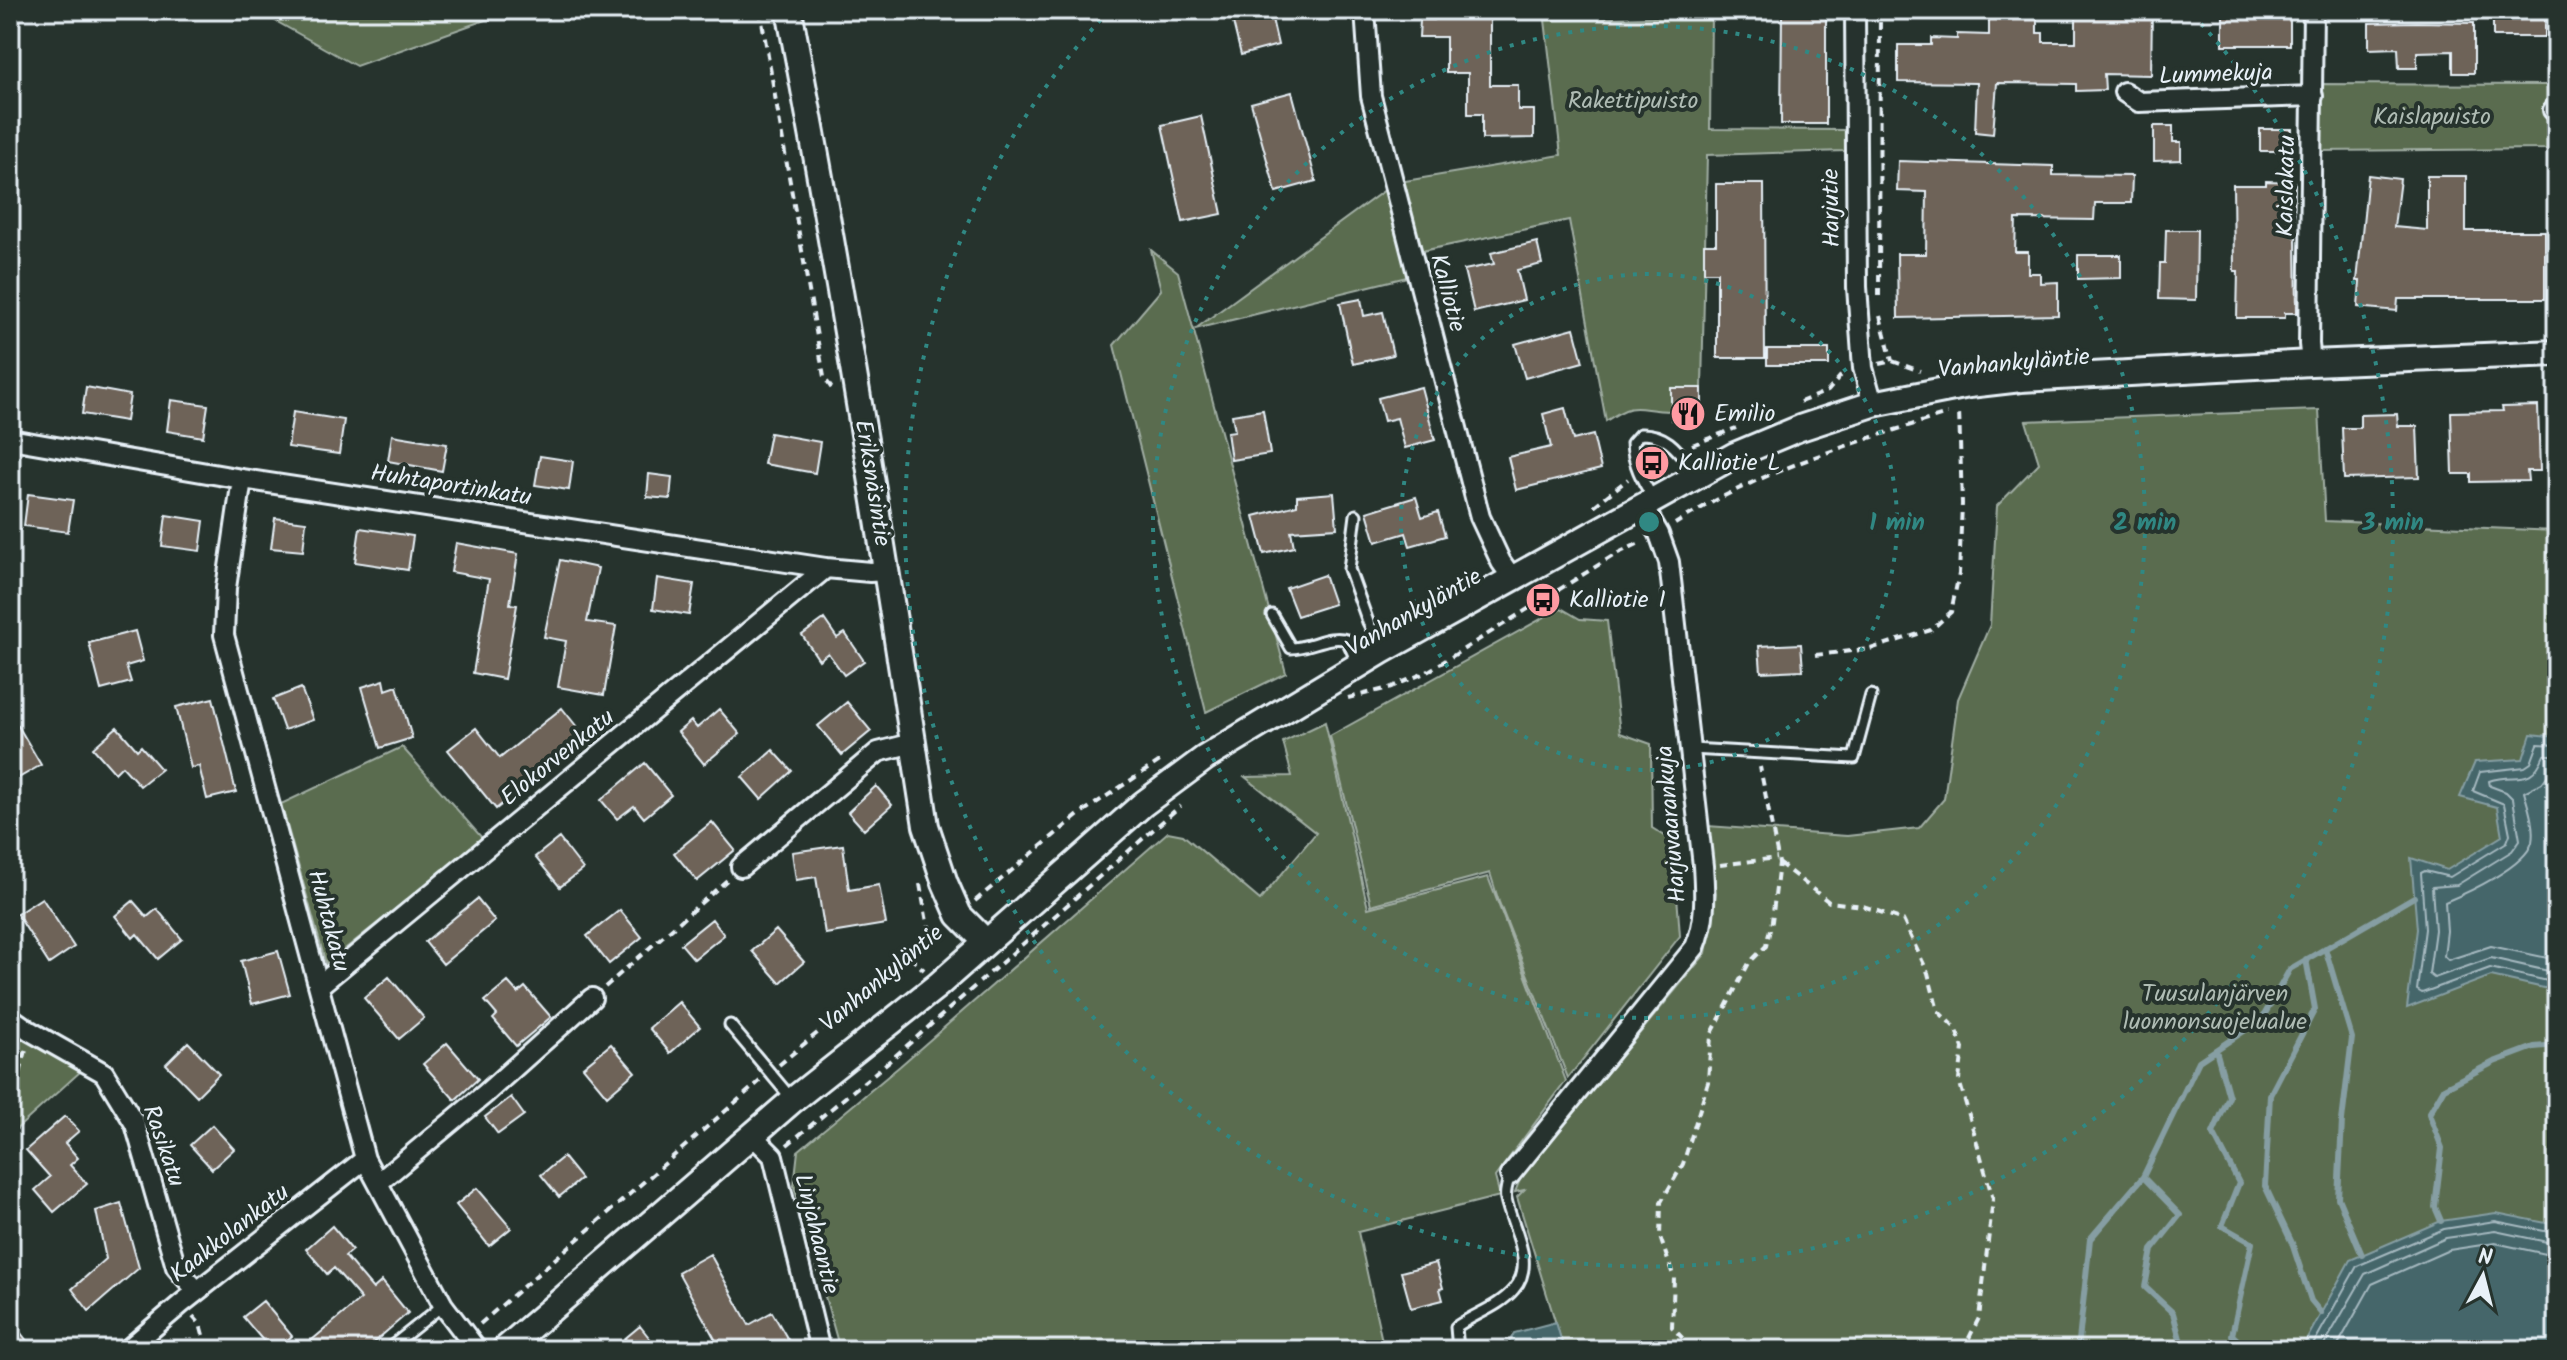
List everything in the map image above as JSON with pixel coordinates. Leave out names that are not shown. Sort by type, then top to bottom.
[{"type":"street","name":"Eriksnäsintie","points":[[789,10],[820,172],[926,826],[959,915],[986,942]]},
{"type":"street","name":"Kalliotie","points":[[1365,10],[1371,96],[1468,473],[1480,517],[1501,562],[1513,579]]},
{"type":"street","name":"Harjutie","points":[[1855,10],[1857,287],[1863,368],[1873,404]]},
{"type":"street","name":"Kaislakatu","points":[[2311,363],[2313,10]]},
{"type":"street","name":"Lummekuja","points":[[2124,92],[2139,102],[2313,96]]},
{"type":"street","name":"Vanhankyläntie","points":[[504,1350],[793,1100],[938,985],[1143,804],[1205,758],[1382,651],[1735,455],[1800,428],[1873,404],[1945,388],[2021,379],[2557,353]]},
{"type":"street","name":"Huhtaportinkatu","points":[[10,439],[242,479],[826,568],[886,571]]},
{"type":"street","name":"Huhtakatu","points":[[242,479],[226,588],[224,635],[365,1159],[443,1305],[471,1343]]},
{"type":"street","name":"Harjuvaarankuja","points":[[1510,1175],[1695,947],[1700,934],[1705,900],[1703,866],[1669,562],[1648,503]]},
{"type":"street","name":"Elokorvenkatu","points":[[320,985],[826,568]]},
{"type":"street","points":[[741,867],[878,752],[913,743]]},
{"type":"street","points":[[378,1183],[485,1094],[592,998]]},
{"type":"street","name":"Rasikatu","points":[[10,1017],[104,1073],[135,1124],[176,1267],[197,1291]]},
{"type":"street","name":"Linjahaantie","points":[[753,1136],[773,1156],[820,1350]]},
{"type":"street","name":"Kaakkolankatu","points":[[127,1350],[365,1159]]},
{"type":"lane","points":[[1648,503],[1632,443],[1640,434],[1656,434],[1668,440],[1698,476]]},
{"type":"lane","points":[[1356,515],[1349,569],[1382,651]]},
{"type":"lane","points":[[1272,615],[1291,648],[1305,648],[1337,637],[1347,640],[1359,665]]},
{"type":"lane","points":[[1691,749],[1854,758],[1871,695]]},
{"type":"lane","points":[[730,1025],[793,1100]]},
{"type":"lane","points":[[1458,1350],[1456,1327],[1515,1289],[1521,1275],[1522,1250],[1505,1197],[1510,1175]]},
{"type":"lane","points":[[387,1350],[443,1305]]},
{"type":"path","points":[[760,10],[824,377],[841,401]]},
{"type":"path","points":[[1879,296],[1880,10]]},
{"type":"path","points":[[1879,312],[1892,361]]},
{"type":"path","name":"Vanhankyläntie","points":[[1789,407],[1828,391],[1844,370],[1892,361],[1918,371],[1934,370]]},
{"type":"path","points":[[1339,701],[1389,688],[1427,672],[1616,554],[1659,534],[1710,502],[1837,450],[1967,408]]},
{"type":"path","points":[[1815,655],[1870,649],[1931,630],[1951,612],[1959,574],[1962,504],[1959,410]]},
{"type":"path","points":[[1589,510],[1638,472],[1678,451],[1737,428]]},
{"type":"path","points":[[1687,1350],[1688,1344],[1672,1327],[1674,1278],[1660,1237],[1661,1202],[1683,1164],[1708,1082],[1711,1035],[1749,963],[1766,946],[1772,921],[1778,860],[1757,752]]},
{"type":"path","name":"Vanhankyläntie","points":[[471,1343],[770,1073],[1007,872],[1081,813],[1166,757]]},
{"type":"path","points":[[773,1156],[893,1058],[1186,802]]},
{"type":"path","points":[[1703,866],[1778,860],[1829,902],[1863,906],[1903,920],[1928,973],[1938,1011],[1955,1028],[1963,1048],[1959,1080],[1993,1199],[1979,1318],[1963,1350]]},
{"type":"path","points":[[592,998],[741,867]]},
{"type":"path","points":[[10,1113],[30,1031]]},
{"type":"path","points":[[181,1304],[200,1324],[207,1350]]},
{"type":"green space","points":[[256,10],[513,10],[356,66]]},
{"type":"green space","name":"Rakettipuisto","points":[[1682,10],[1711,10],[1710,129],[1845,130],[1845,151],[1707,155],[1702,388],[1671,388],[1671,411],[1632,408],[1606,421],[1569,220],[1417,252],[1399,182],[1561,155],[1545,20],[1682,16]]},
{"type":"green space","name":"Kaislapuisto","points":[[2318,84],[2548,85],[2547,149],[2317,151]]},
{"type":"green space","points":[[1389,187],[1411,276],[1195,329]]},
{"type":"green space","points":[[1151,250],[1178,272],[1286,673],[1206,712],[1114,345],[1161,290]]},
{"type":"green space","name":"Tuusulanjärven luonnonsuojelualue","points":[[2319,410],[2325,521],[2557,531],[2557,1274],[2519,1350],[1564,1350],[1517,1197],[1524,1190],[1515,1192],[1521,1177],[1706,953],[1716,893],[1708,826],[1847,836],[1919,828],[1944,799],[1958,699],[1990,625],[1997,506],[2039,463],[2026,421]]},
{"type":"green space","points":[[1561,608],[1580,619],[1607,621],[1620,733],[1651,744],[1652,828],[1673,841],[1680,936],[1568,1078],[1490,873],[1371,905],[1330,736]]},
{"type":"green space","points":[[1325,722],[1368,908],[1488,877],[1566,1081],[1495,1177],[1500,1196],[1358,1232],[1384,1350],[840,1350],[794,1186],[798,1151],[1168,832],[1183,835],[1260,900],[1316,833],[1245,777],[1292,776],[1283,742]]},
{"type":"green space","points":[[402,747],[483,839],[326,964],[281,804]]},
{"type":"green space","points":[[10,1027],[80,1072],[10,1135]]},
{"type":"water","points":[[2531,734],[2557,737],[2557,991],[2491,976],[2407,1008],[2417,929],[2411,858],[2447,870],[2502,836],[2497,807],[2460,797],[2475,762],[2523,759]]},
{"type":"water","points":[[2496,1213],[2557,1223],[2557,1350],[2301,1350],[2350,1260],[2441,1221]]},
{"type":"water","points":[[1556,1322],[1564,1350],[1505,1350],[1514,1333]]},
{"type":"building","points":[[1230,10],[1270,10],[1278,45],[1241,55]]},
{"type":"building","points":[[1434,10],[1490,10],[1490,85],[1518,85],[1518,110],[1534,110],[1534,138],[1482,139],[1482,114],[1468,114],[1468,73],[1446,73],[1446,37],[1419,37],[1420,20],[1434,20]]},
{"type":"building","points":[[1782,10],[1826,10],[1826,124],[1781,124]]},
{"type":"building","points":[[2152,10],[2151,75],[2104,74],[2105,90],[2076,91],[2076,84],[1997,83],[1993,134],[1975,132],[1977,83],[1898,82],[1898,45],[1931,45],[1931,38],[1957,39],[1957,34],[1989,35],[1989,13],[2037,14],[2037,33],[2043,33],[2043,42],[2076,42],[2076,11]]},
{"type":"building","points":[[2493,10],[2545,10],[2545,37],[2493,37]]},
{"type":"building","points":[[2223,14],[2290,14],[2290,45],[2223,45]]},
{"type":"building","points":[[2369,23],[2474,23],[2474,73],[2453,73],[2453,51],[2417,52],[2417,68],[2399,68],[2398,48],[2369,49]]},
{"type":"building","points":[[1292,92],[1316,181],[1276,192],[1251,103]]},
{"type":"building","points":[[1201,116],[1222,214],[1183,222],[1162,125]]},
{"type":"building","points":[[2154,126],[2173,126],[2173,142],[2181,142],[2181,160],[2154,161]]},
{"type":"building","points":[[2260,129],[2292,129],[2291,151],[2260,151]]},
{"type":"building","points":[[1898,161],[2053,166],[2053,175],[2132,176],[2131,203],[2095,203],[2094,220],[2016,219],[2015,252],[2028,252],[2028,273],[2040,273],[2040,283],[2058,282],[2058,315],[1898,318],[1897,254],[1926,254],[1927,192],[1897,191]]},
{"type":"building","points":[[2368,175],[2400,179],[2394,227],[2427,230],[2427,176],[2466,176],[2466,231],[2545,231],[2545,299],[2398,299],[2397,311],[2358,307],[2360,281],[2357,281]]},
{"type":"building","points":[[2266,181],[2295,182],[2297,313],[2285,313],[2285,318],[2237,318],[2238,271],[2234,271],[2233,185],[2266,185]]},
{"type":"building","points":[[1716,184],[1764,184],[1765,358],[1717,358],[1717,272],[1704,272],[1704,244],[1716,244]]},
{"type":"building","points":[[2166,230],[2197,230],[2196,300],[2159,299],[2160,263],[2165,263]]},
{"type":"building","points":[[1537,242],[1542,264],[1517,270],[1524,300],[1474,312],[1464,270],[1494,264],[1491,253]]},
{"type":"building","points":[[2078,255],[2121,255],[2121,278],[2078,279]]},
{"type":"building","points":[[1361,299],[1364,316],[1383,312],[1393,355],[1353,364],[1340,303]]},
{"type":"building","points":[[1574,328],[1583,362],[1525,378],[1515,344]]},
{"type":"building","points":[[1767,349],[1829,349],[1829,365],[1767,365]]},
{"type":"building","points":[[86,387],[130,395],[126,421],[82,414]]},
{"type":"building","points":[[1421,387],[1435,440],[1405,448],[1397,418],[1384,421],[1378,398]]},
{"type":"building","points":[[1671,388],[1702,388],[1702,420],[1671,420]]},
{"type":"building","points":[[171,400],[208,405],[203,437],[167,431]]},
{"type":"building","points":[[2538,406],[2540,471],[2527,471],[2528,481],[2471,482],[2471,474],[2453,474],[2451,412],[2503,411],[2502,407]]},
{"type":"building","points":[[1565,408],[1573,440],[1593,435],[1601,469],[1516,490],[1508,457],[1551,447],[1543,414]]},
{"type":"building","points":[[1263,410],[1270,454],[1231,460],[1227,432],[1235,431],[1232,415]]},
{"type":"building","points":[[293,412],[344,420],[339,454],[288,447]]},
{"type":"building","points":[[2397,414],[2398,426],[2417,426],[2419,477],[2344,479],[2342,428],[2360,428],[2360,415]]},
{"type":"building","points":[[770,433],[820,442],[815,473],[764,464]]},
{"type":"building","points":[[392,435],[447,444],[442,471],[388,461]]},
{"type":"building","points":[[540,456],[573,461],[569,490],[535,485]]},
{"type":"building","points":[[649,474],[672,477],[670,499],[647,497]]},
{"type":"building","points":[[1334,493],[1337,528],[1291,531],[1294,547],[1264,554],[1254,516],[1297,505],[1297,496]]},
{"type":"building","points":[[28,494],[73,500],[68,532],[24,526]]},
{"type":"building","points":[[1416,497],[1422,517],[1438,512],[1445,536],[1410,546],[1406,533],[1376,542],[1367,512]]},
{"type":"building","points":[[166,515],[204,521],[200,551],[162,546]]},
{"type":"building","points":[[275,518],[306,522],[303,551],[271,548]]},
{"type":"building","points":[[360,528],[413,536],[408,570],[355,562]]},
{"type":"building","points":[[456,543],[518,554],[510,604],[517,605],[504,679],[473,673],[489,579],[451,572]]},
{"type":"building","points":[[560,560],[598,568],[587,622],[616,626],[604,695],[558,687],[566,641],[544,637]]},
{"type":"building","points":[[1324,575],[1334,604],[1297,616],[1286,588]]},
{"type":"building","points":[[657,578],[694,584],[689,615],[653,609]]},
{"type":"building","points":[[824,619],[837,638],[845,633],[864,661],[844,675],[828,653],[819,660],[802,635]]},
{"type":"building","points":[[135,631],[143,661],[126,666],[131,682],[101,690],[89,643]]},
{"type":"building","points":[[1801,644],[1803,670],[1761,672],[1759,646]]},
{"type":"building","points":[[384,680],[386,690],[397,686],[412,738],[380,748],[362,687]]},
{"type":"building","points":[[301,688],[313,720],[284,730],[273,699]]},
{"type":"building","points":[[213,698],[236,792],[207,799],[199,766],[191,768],[176,707]]},
{"type":"building","points":[[847,702],[871,731],[842,755],[818,726]]},
{"type":"building","points":[[562,708],[585,737],[496,809],[448,750],[476,728],[500,758]]},
{"type":"building","points":[[719,709],[740,734],[704,764],[678,732],[691,721],[697,728]]},
{"type":"building","points":[[10,712],[41,765],[10,783]]},
{"type":"building","points":[[117,727],[137,750],[141,746],[161,769],[140,786],[122,766],[115,773],[93,748]]},
{"type":"building","points":[[773,750],[792,771],[761,799],[742,777]]},
{"type":"building","points":[[645,763],[671,795],[644,818],[634,806],[617,819],[601,800]]},
{"type":"building","points":[[876,786],[892,805],[864,830],[848,812]]},
{"type":"building","points":[[712,822],[735,850],[697,881],[674,853]]},
{"type":"building","points":[[559,838],[583,869],[560,887],[535,857]]},
{"type":"building","points":[[843,845],[849,890],[879,885],[886,924],[825,934],[816,877],[796,880],[792,852]]},
{"type":"building","points":[[42,898],[74,947],[49,964],[17,914]]},
{"type":"building","points":[[477,899],[495,921],[443,964],[425,942]]},
{"type":"building","points":[[133,901],[147,917],[157,909],[182,939],[158,959],[137,934],[133,938],[115,916]]},
{"type":"building","points":[[620,910],[642,937],[609,964],[587,936]]},
{"type":"building","points":[[712,919],[724,935],[694,959],[681,944]]},
{"type":"building","points":[[776,930],[804,962],[780,983],[752,951]]},
{"type":"building","points":[[278,951],[290,994],[252,1004],[241,961]]},
{"type":"building","points":[[389,977],[424,1018],[399,1039],[364,998]]},
{"type":"building","points":[[508,982],[518,993],[525,987],[551,1017],[516,1046],[493,1019],[497,1015],[485,1001]]},
{"type":"building","points":[[679,1002],[700,1027],[670,1053],[649,1028]]},
{"type":"building","points":[[188,1042],[219,1074],[197,1096],[166,1064]]},
{"type":"building","points":[[447,1043],[478,1079],[455,1100],[423,1064]]},
{"type":"building","points":[[611,1044],[635,1072],[607,1096],[583,1067]]},
{"type":"building","points":[[511,1097],[524,1115],[498,1134],[485,1117]]},
{"type":"building","points":[[65,1116],[79,1131],[65,1143],[78,1158],[70,1165],[87,1184],[54,1212],[35,1190],[50,1177],[26,1150]]},
{"type":"building","points":[[212,1125],[234,1149],[212,1169],[190,1145]]},
{"type":"building","points":[[563,1157],[581,1179],[559,1197],[541,1175]]},
{"type":"building","points":[[477,1188],[511,1228],[489,1246],[456,1205]]},
{"type":"building","points":[[121,1203],[139,1268],[89,1311],[72,1289],[106,1259],[96,1211]]},
{"type":"building","points":[[332,1226],[352,1250],[345,1256],[373,1289],[382,1281],[408,1313],[365,1350],[300,1350],[361,1299],[334,1268],[327,1274],[306,1249]]},
{"type":"building","points":[[710,1254],[749,1325],[772,1312],[794,1350],[721,1350],[678,1272]]},
{"type":"building","points":[[1436,1263],[1443,1300],[1411,1308],[1401,1272]]},
{"type":"building","points":[[263,1301],[292,1336],[275,1350],[271,1350],[243,1317]]},
{"type":"building","points":[[10,1319],[34,1350],[10,1350]]},
{"type":"building","points":[[640,1326],[659,1350],[611,1350]]},
{"type":"waterway","points":[[2078,1350],[2090,1239],[2143,1177],[2199,1061],[2262,1019],[2290,969],[2414,897]]},
{"type":"waterway","points":[[2325,948],[2352,1038],[2342,1121],[2338,1198],[2362,1255]]},
{"type":"waterway","points":[[2306,959],[2315,1009],[2270,1095],[2265,1186],[2292,1243],[2311,1301],[2321,1313]]},
{"type":"waterway","points":[[2441,1221],[2435,1207],[2442,1148],[2429,1114],[2444,1088],[2494,1062],[2534,1047],[2557,1045]]},
{"type":"waterway","points":[[2216,1050],[2229,1097],[2213,1133],[2239,1183],[2222,1226],[2252,1243],[2232,1335],[2249,1350]]},
{"type":"waterway","points":[[2143,1177],[2180,1215],[2152,1250],[2145,1287],[2173,1313],[2183,1350]]},
{"type":"place","name":"Emilio","points":[[1688,414]]},
{"type":"place","name":"Kalliotie L","points":[[1652,463]]},
{"type":"place","name":"Kalliotie I","points":[[1543,600]]}]
